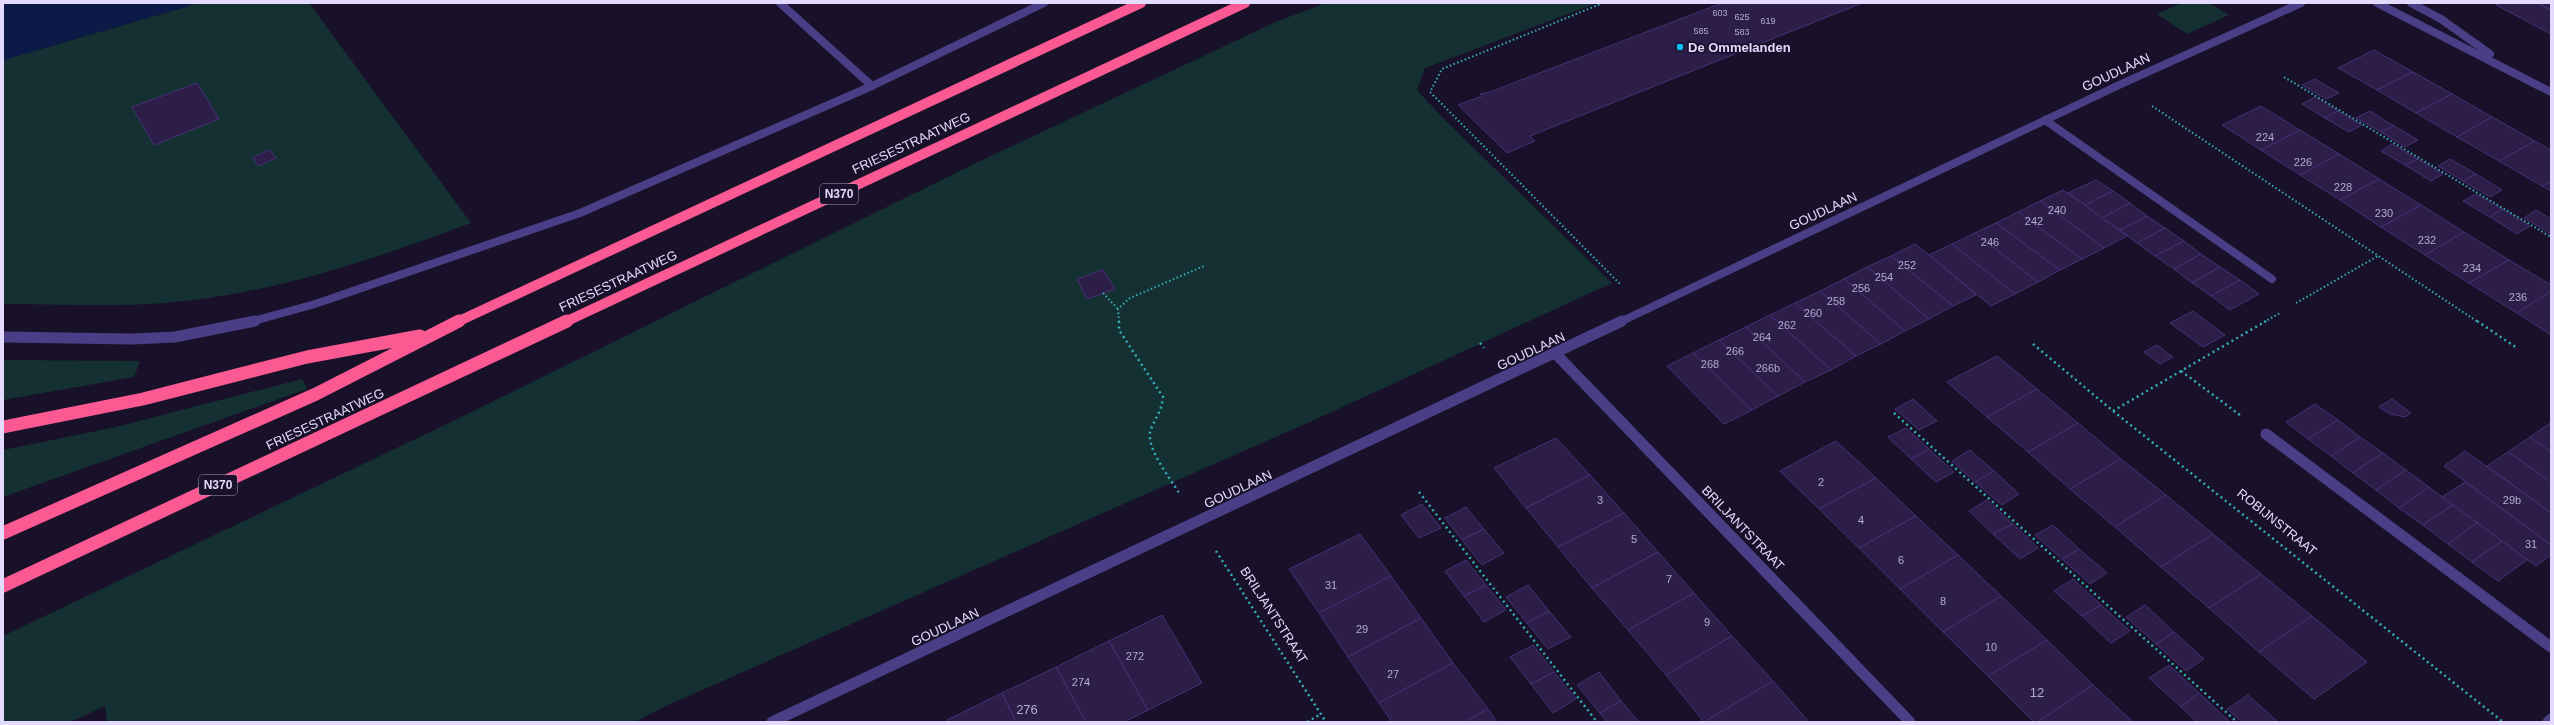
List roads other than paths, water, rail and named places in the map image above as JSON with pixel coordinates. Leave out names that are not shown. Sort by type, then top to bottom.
[{"type":"highway","name":"FRIESESTRAATWEG","points":[[3,533],[316,394],[432,334],[1142,3]]},
{"type":"highway","name":"FRIESESTRAATWEG","points":[[3,586],[1245,3]]},
{"type":"highway","points":[[3,427],[143,399],[307,357],[432,334]]},
{"type":"street","points":[[780,3],[872,86]]},
{"type":"street","points":[[3,337],[132,339],[175,337],[267,319],[457,256],[580,212],[872,86],[1044,3]]},
{"type":"street","name":"GOUDLAAN","points":[[772,722],[1198,523],[2119,85],[2301,3]]},
{"type":"street","points":[[2377,3],[2421,28],[2509,68],[2551,92]]},
{"type":"street","points":[[2411,3],[2441,19],[2509,68]]},
{"type":"street","points":[[2045,120],[2272,279]]},
{"type":"street","name":"BRILJANTSTRAAT","points":[[1555,354],[1910,722]]},
{"type":"street","points":[[2266,434],[2551,647]]},
{"type":"street","points":[[2548,722],[2551,719]]},
{"type":"water","points":[[3,3],[199,3],[3,60]]},
{"type":"place","name":"De Ommelanden","points":[[1680,47]]}]
